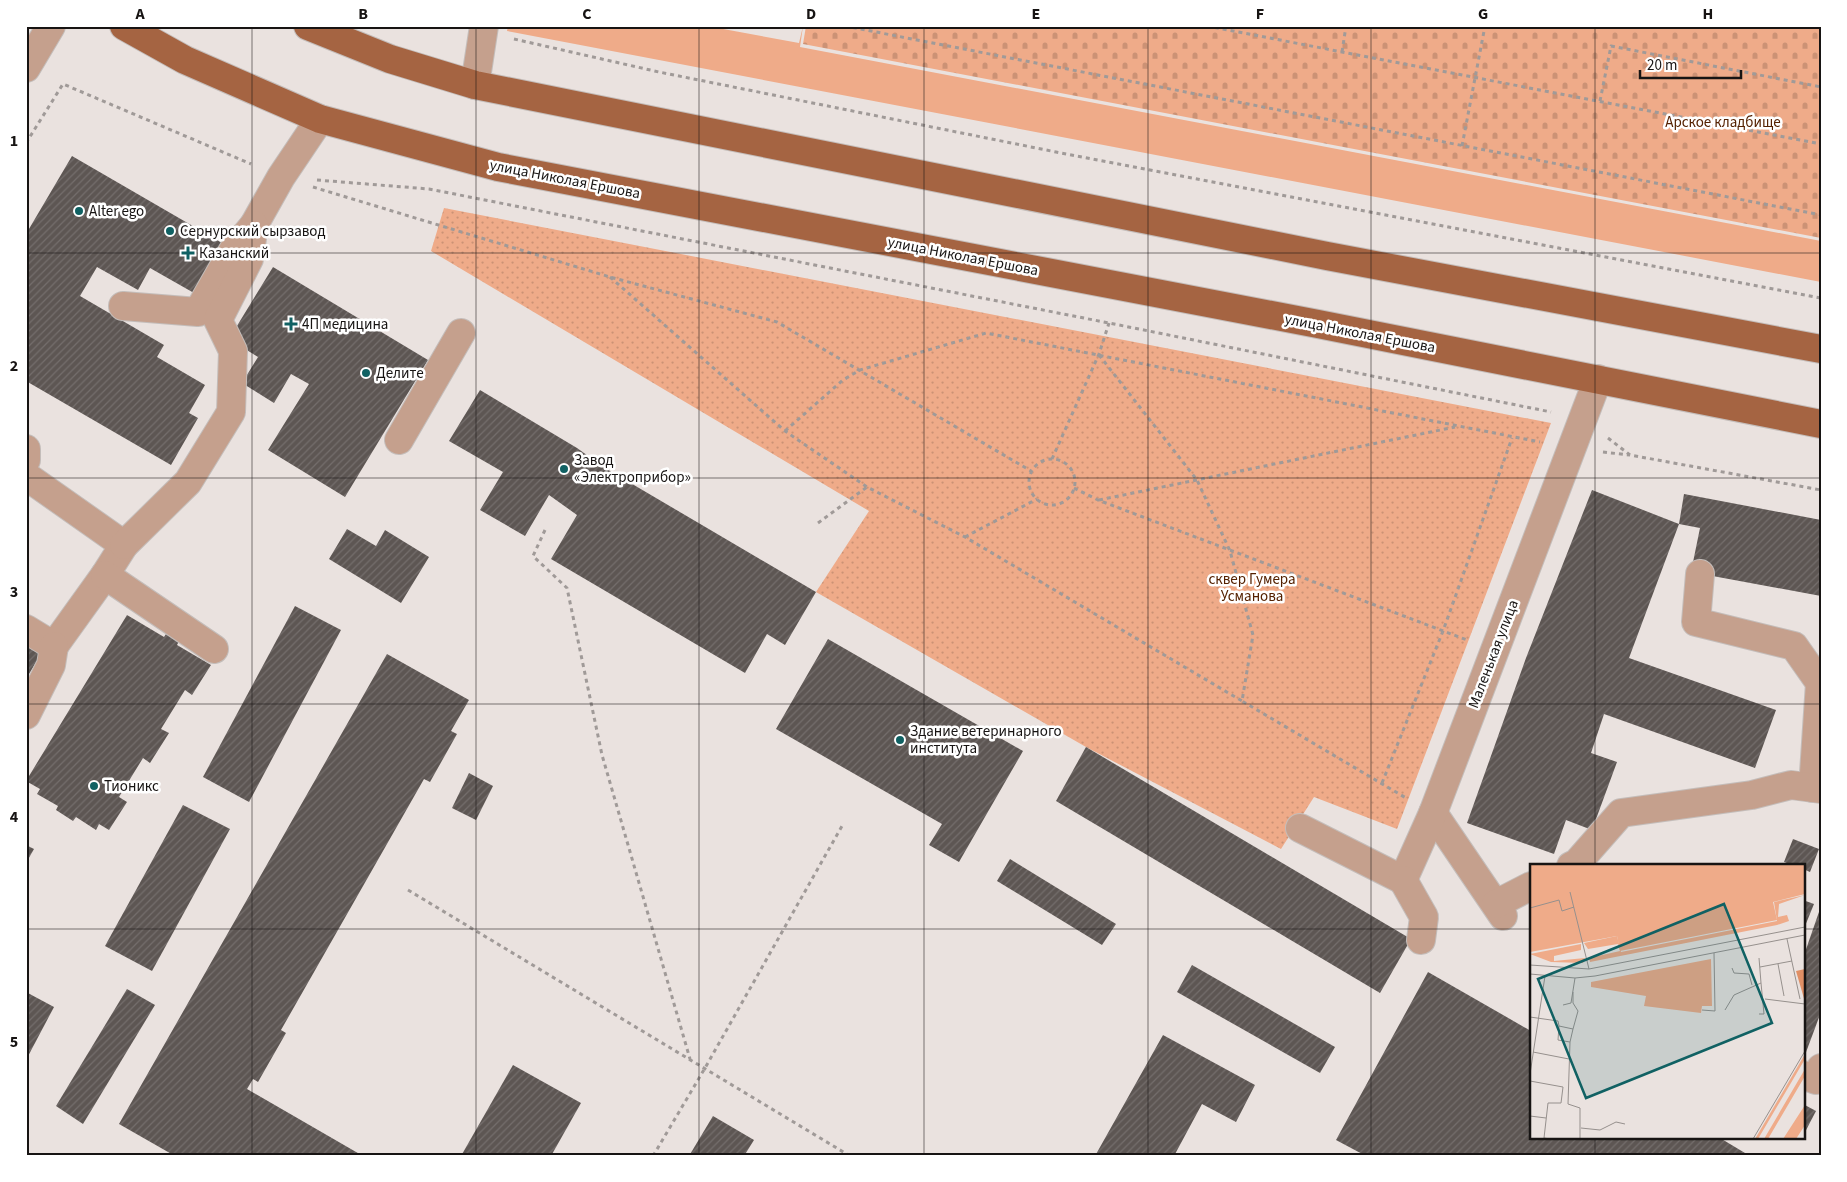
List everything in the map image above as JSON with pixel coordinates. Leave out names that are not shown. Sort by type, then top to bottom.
[{"type":"main road","name":"улица Николая Ершова","points":[[124,26],[185,60],[320,119],[498,167],[1598,379],[1821,424]]},
{"type":"main road","points":[[308,26],[390,59],[476,85],[1327,256],[1821,349]]},
{"type":"street","points":[[26,68],[51,26]]},
{"type":"street","points":[[476,85],[484,29]]},
{"type":"street","points":[[122,306],[198,312],[234,249],[254,225],[281,177],[320,119]]},
{"type":"street","points":[[26,715],[51,665],[54,646],[105,576],[124,545],[188,482],[231,412],[233,351],[218,320],[249,259],[254,225]]},
{"type":"street","points":[[399,440],[461,333]]},
{"type":"street","name":"Маленькая улица","points":[[1403,880],[1433,813],[1598,379]]},
{"type":"street","points":[[26,449],[26,460]]},
{"type":"street","points":[[26,476],[124,545]]},
{"type":"street","points":[[1575,864],[1621,814],[1752,795],[1791,785],[1817,789],[1820,683],[1794,646],[1696,622],[1700,574]]},
{"type":"street","points":[[105,576],[214,649]]},
{"type":"street","points":[[26,629],[54,646]]},
{"type":"street","points":[[1433,813],[1500,910],[1530,887]]},
{"type":"street","points":[[1300,828],[1403,880],[1424,917],[1421,940]]},
{"type":"street","points":[[1804,1075],[1816,1080],[1821,1068]]},
{"type":"path","points":[[846,26],[1821,215]]},
{"type":"path","points":[[1207,26],[1821,144]]},
{"type":"path","points":[[1342,52],[1346,26]]},
{"type":"path","points":[[1462,146],[1485,26]]},
{"type":"path","points":[[484,29],[659,72],[1056,152],[1821,298]]},
{"type":"path","points":[[1600,101],[1611,46],[1821,86]]},
{"type":"path","points":[[26,143],[63,84],[281,177],[610,277],[778,322],[1031,471]]},
{"type":"path","points":[[281,177],[430,190],[1582,418],[1630,455]]},
{"type":"path","points":[[610,277],[786,431],[867,487],[965,538],[1433,813]]},
{"type":"path","points":[[1052,459],[1099,354],[1109,323]]},
{"type":"path","points":[[786,431],[843,380],[860,370],[986,333],[1099,354],[1457,427],[1572,448],[1630,455],[1821,490]]},
{"type":"path","points":[[1099,354],[1197,480],[1230,550],[1252,635],[1242,701]]},
{"type":"path","points":[[1098,500],[1457,427]]},
{"type":"path","points":[[1382,783],[1443,631],[1512,437]]},
{"type":"path","points":[[1052,459],[1065,463],[1073,474],[1074,488],[1065,500],[1058,504],[1050,504],[1037,499],[1029,486],[1031,471],[1040,462],[1052,459]]},
{"type":"path","points":[[818,523],[867,487]]},
{"type":"path","points":[[1074,488],[1098,500],[1495,650]]},
{"type":"path","points":[[965,538],[1037,499]]},
{"type":"path","points":[[545,530],[534,556],[567,588],[602,755],[690,1059]]},
{"type":"path","points":[[653,1156],[842,826]]},
{"type":"path","points":[[408,890],[850,1156]]},
{"type":"green space","points":[[508,26],[707,26],[799,43],[803,26],[800,47],[1821,241],[1821,282],[507,31]]},
{"type":"green space","name":"Арское кладбище","points":[[806,26],[1821,26],[1821,238],[803,44]]},
{"type":"green space","name":"сквер Гумера Усманова","points":[[444,208],[1551,423],[1397,829],[1314,797],[1281,849],[1086,747],[816,592],[869,511],[431,251]]},
{"type":"building","points":[[72,156],[229,247],[201,297],[150,268],[138,290],[97,267],[80,296],[164,345],[157,357],[205,385],[189,413],[198,418],[171,465],[26,381],[26,234]]},
{"type":"building","points":[[273,267],[428,360],[345,497],[268,450],[309,384],[291,374],[274,403],[242,383],[258,357],[229,339]]},
{"type":"building","points":[[480,390],[577,448],[605,468],[816,592],[785,645],[767,634],[745,673],[551,559],[577,515],[549,495],[525,536],[480,510],[503,472],[449,441]]},
{"type":"building","points":[[1592,490],[1679,524],[1629,658],[1776,710],[1755,768],[1604,714],[1591,753],[1617,762],[1592,830],[1566,820],[1554,854],[1467,823],[1526,658]]},
{"type":"building","points":[[1684,494],[1821,520],[1821,596],[1691,572],[1700,528],[1679,524]]},
{"type":"building","points":[[347,529],[376,546],[385,530],[429,557],[401,603],[329,559]]},
{"type":"building","points":[[295,606],[341,630],[249,802],[203,777]]},
{"type":"building","points":[[127,615],[164,637],[168,631],[180,639],[177,645],[211,665],[192,695],[185,690],[161,729],[169,733],[150,763],[143,758],[119,797],[127,802],[109,830],[99,824],[96,830],[76,817],[73,821],[56,810],[58,806],[37,794],[40,789],[26,781]]},
{"type":"building","name":"Здание ветеринарного института","points":[[828,639],[1023,751],[959,862],[929,845],[942,824],[776,729]]},
{"type":"building","points":[[26,646],[41,654],[26,679]]},
{"type":"building","points":[[387,654],[469,700],[451,731],[457,734],[430,782],[424,779],[281,1030],[286,1033],[258,1082],[253,1079],[247,1089],[363,1156],[175,1156],[119,1124]]},
{"type":"building","points":[[1086,747],[1411,939],[1380,993],[1056,801]]},
{"type":"building","points":[[469,773],[493,786],[476,820],[452,808]]},
{"type":"building","points":[[183,805],[230,829],[152,971],[105,946]]},
{"type":"building","points":[[1793,839],[1819,849],[1810,872],[1804,869],[1804,864],[1784,862]]},
{"type":"building","points":[[26,845],[34,849],[26,863]]},
{"type":"building","points":[[1010,859],[1116,924],[1102,945],[997,881]]},
{"type":"building","points":[[1804,900],[1814,904],[1804,929]]},
{"type":"building","points":[[1820,909],[1821,1012],[1805,1055],[1804,1055],[1804,955]]},
{"type":"building","points":[[1192,965],[1335,1047],[1320,1073],[1177,992]]},
{"type":"building","points":[[1428,972],[1530,1030],[1530,1140],[1723,1140],[1750,1156],[1366,1156],[1336,1140]]},
{"type":"building","points":[[127,989],[155,1005],[83,1124],[56,1106]]},
{"type":"building","points":[[26,992],[54,1007],[26,1060]]},
{"type":"building","points":[[1163,1035],[1255,1085],[1236,1122],[1202,1104],[1174,1156],[1095,1156]]},
{"type":"building","points":[[513,1065],[581,1103],[551,1156],[461,1156]]},
{"type":"building","points":[[1804,1105],[1816,1111],[1804,1134]]},
{"type":"building","points":[[713,1116],[754,1140],[744,1156],[689,1156]]},
{"type":"place","name":"Alter ego","points":[[79,211]]},
{"type":"place","name":"Сернурский сырзавод","points":[[170,231]]},
{"type":"place","name":"Казанский","points":[[188,253]]},
{"type":"place","name":"4П медицина","points":[[291,324]]},
{"type":"place","name":"Делите","points":[[366,373]]},
{"type":"place","name":"Завод «Электроприбор»","points":[[564,469]]},
{"type":"place","name":"Здание ветеринарного института","points":[[900,740]]},
{"type":"place","name":"Тионикс","points":[[94,786]]}]
